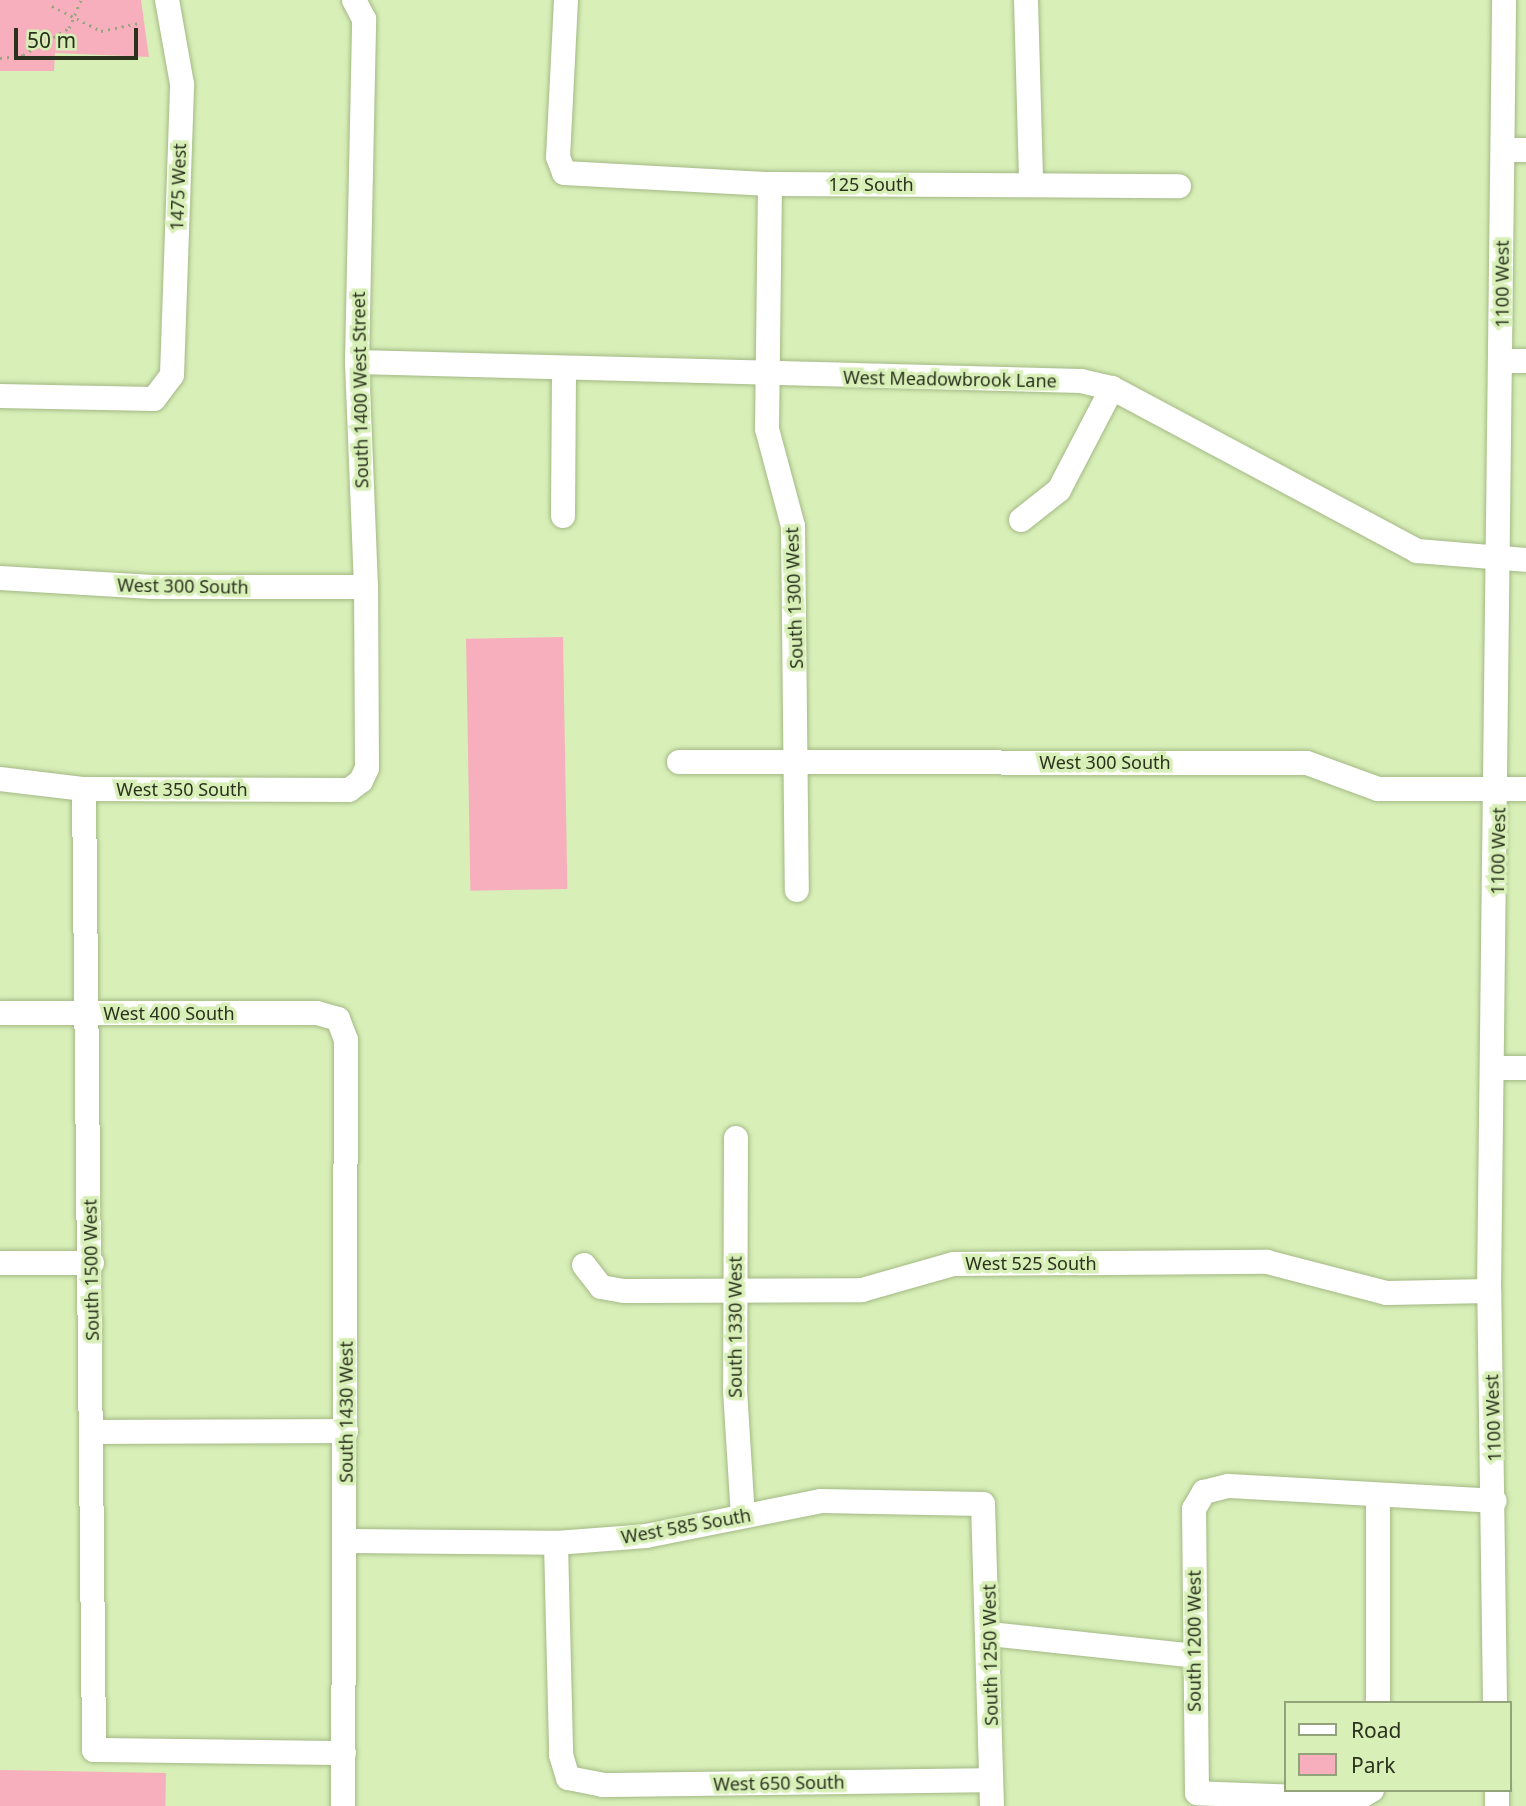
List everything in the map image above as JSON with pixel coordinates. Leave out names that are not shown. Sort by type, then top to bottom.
[{"type":"street","name":"1475 West","points":[[0,396],[154,400],[172,374],[182,84],[167,0]]},
{"type":"street","name":"South 1400 West Street","points":[[354,0],[364,19],[357,362],[366,587],[366,768],[361,781]]},
{"type":"street","name":"125 South","points":[[566,0],[558,157],[564,173],[770,184],[1179,186]]},
{"type":"street","points":[[1026,0],[1031,184]]},
{"type":"street","name":"1100 West","points":[[1496,1701],[1495,1501],[1489,1291],[1496,1068],[1500,560],[1514,361],[1514,150],[1504,0]]},
{"type":"street","name":"South 1300 West","points":[[770,184],[765,377],[767,429],[793,526],[798,762],[797,890]]},
{"type":"street","name":"West Meadowbrook Lane","points":[[357,362],[765,377],[1081,381],[1112,388],[1373,533],[1417,551],[1500,560],[1526,560]]},
{"type":"street","points":[[563,516],[564,371]]},
{"type":"street","points":[[1021,520],[1059,490],[1112,388]]},
{"type":"street","name":"West 300 South","points":[[0,578],[153,587],[366,587]]},
{"type":"street","name":"West 300 South","points":[[679,762],[1307,763],[1378,789],[1526,789]]},
{"type":"street","name":"West 350 South","points":[[0,779],[85,789],[349,790],[361,781]]},
{"type":"street","name":"South 1500 West","points":[[85,789],[86,1013],[92,1263],[94,1750],[344,1753]]},
{"type":"street","name":"West 400 South","points":[[0,1013],[317,1013],[338,1018]]},
{"type":"street","name":"South 1430 West","points":[[338,1018],[346,1040],[343,1806]]},
{"type":"street","points":[[1496,1068],[1526,1068]]},
{"type":"street","name":"South 1330 West","points":[[736,1138],[736,1292],[743,1516]]},
{"type":"street","name":"West 525 South","points":[[584,1265],[601,1287],[736,1292],[862,1290],[953,1264],[1240,1262],[1267,1262],[1387,1293],[1489,1291]]},
{"type":"street","points":[[0,1263],[92,1263]]},
{"type":"street","points":[[93,1432],[346,1431]]},
{"type":"street","name":"South 1200 West","points":[[1370,1792],[1357,1799],[1197,1793],[1194,1509],[1204,1492],[1228,1486],[1378,1495]]},
{"type":"street","points":[[1378,1701],[1378,1495],[1495,1501]]},
{"type":"street","name":"West 585 South","points":[[346,1541],[555,1543],[646,1536],[821,1501],[983,1504]]},
{"type":"street","name":"South 1250 West","points":[[983,1504],[990,1634],[992,1806]]},
{"type":"street","name":"West 650 South","points":[[555,1543],[561,1755],[568,1777],[603,1785],[991,1780]]},
{"type":"street","points":[[990,1634],[1195,1656]]},
{"type":"path","points":[[0,58],[50,42],[74,19],[80,0]]},
{"type":"path","points":[[52,6],[74,19],[115,33],[140,23]]},
{"type":"green space","points":[[0,0],[141,0],[149,57],[55,53],[54,71],[0,71]]},
{"type":"green space","points":[[563,637],[567,889],[470,891],[466,639]]},
{"type":"green space","points":[[0,1770],[166,1773],[165,1806],[0,1806]]}]
